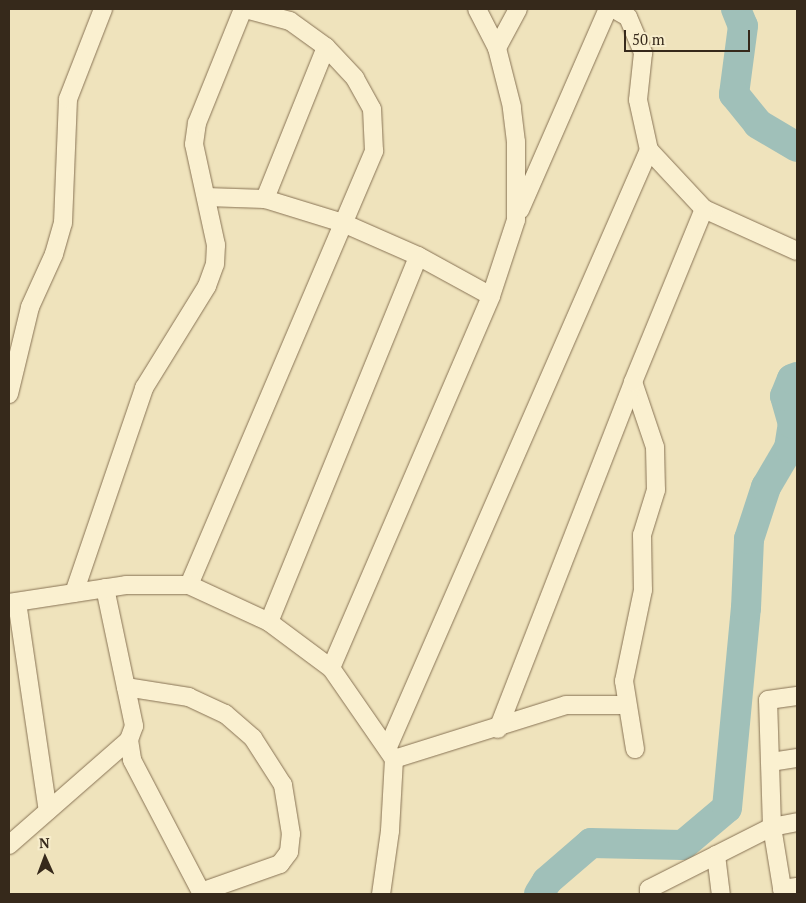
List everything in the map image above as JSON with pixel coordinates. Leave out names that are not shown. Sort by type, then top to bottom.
[{"type":"street","points":[[9,394],[30,307],[54,254],[63,223],[67,196],[68,99],[103,9]]},
{"type":"street","points":[[74,593],[144,388],[207,286],[216,264],[216,245],[194,144],[197,123],[244,9],[290,20],[326,47],[355,78],[372,108],[374,151],[189,585]]},
{"type":"street","points":[[477,9],[497,48],[512,107],[516,142],[516,220]]},
{"type":"street","points":[[497,48],[518,9]]},
{"type":"street","points":[[331,668],[491,296],[516,220],[608,9]]},
{"type":"street","points":[[614,9],[628,17],[643,53],[638,100],[649,150],[704,209],[797,251]]},
{"type":"street","points":[[265,199],[326,47]]},
{"type":"street","points":[[380,894],[390,831],[391,753],[649,150]]},
{"type":"street","points":[[206,198],[265,199],[343,223],[418,256],[491,296]]},
{"type":"street","points":[[498,728],[633,382],[704,209]]},
{"type":"street","points":[[269,622],[418,256]]},
{"type":"street","points":[[633,382],[655,447],[656,490],[642,535],[643,590],[624,681],[626,705],[635,749]]},
{"type":"street","points":[[48,811],[13,602],[105,588],[189,585],[269,622],[331,668],[391,753]]},
{"type":"street","points":[[105,588],[134,726],[129,740],[132,760],[201,892],[280,864],[289,852],[291,834],[283,785],[253,738],[225,714],[189,697],[126,687]]},
{"type":"street","points":[[788,890],[772,827],[768,700],[797,696]]},
{"type":"street","points":[[391,753],[498,728],[566,705],[626,705]]},
{"type":"street","points":[[9,845],[129,740]]},
{"type":"street","points":[[771,762],[797,758]]},
{"type":"street","points":[[649,894],[648,889],[772,827],[797,822]]},
{"type":"street","points":[[716,855],[721,894]]},
{"type":"waterway","points":[[736,9],[743,26],[734,94],[758,124],[797,147]]},
{"type":"waterway","points":[[539,894],[547,881],[591,843],[683,845],[727,808],[746,608],[749,539],[766,487],[789,448],[793,424],[785,396],[792,379],[797,377]]}]
